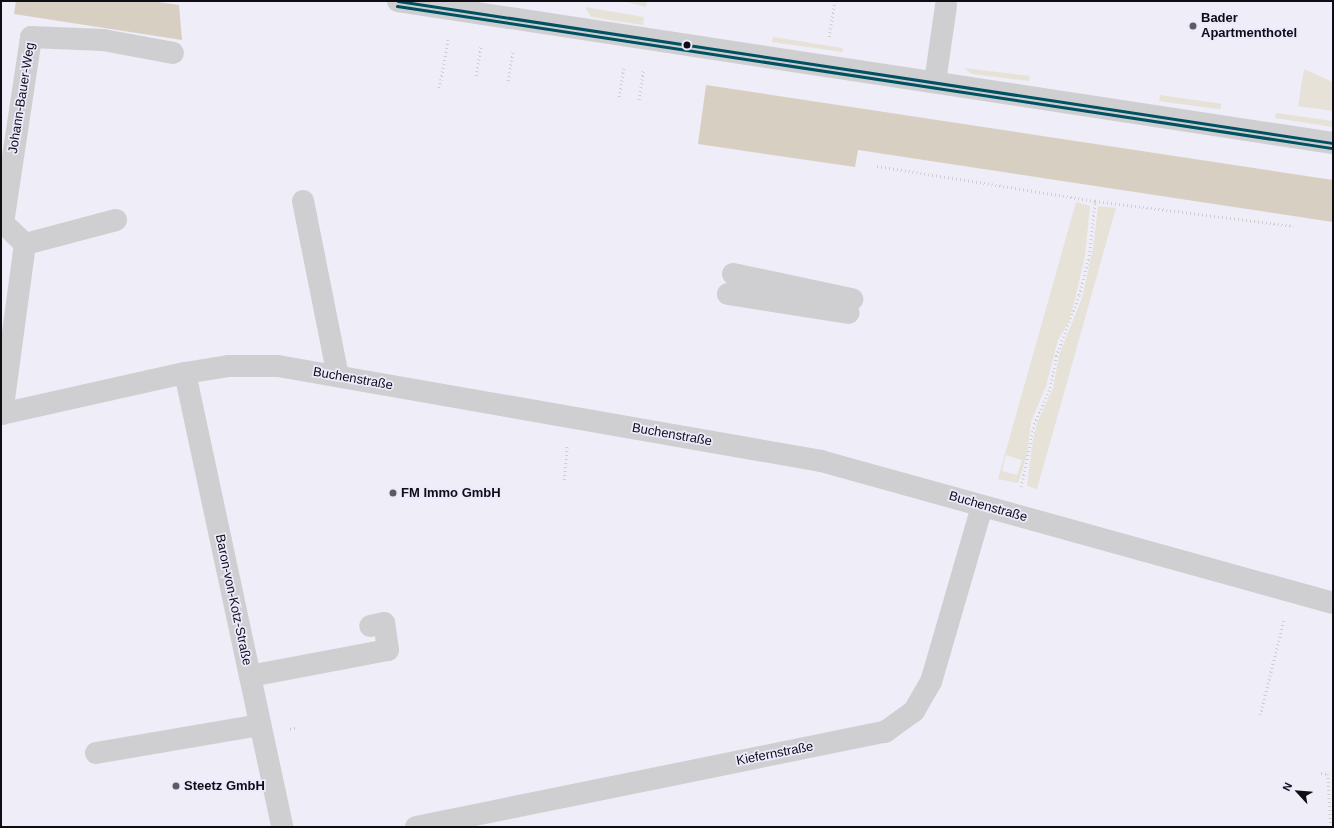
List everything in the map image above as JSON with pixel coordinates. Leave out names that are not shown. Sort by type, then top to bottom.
[{"type":"street","points":[[398,1],[1333,143]]},
{"type":"street","points":[[934,82],[946,6]]},
{"type":"street","name":"Johann-Bauer-Weg","points":[[25,244],[3,223],[31,37],[103,40],[172,53]]},
{"type":"street","points":[[303,201],[338,376]]},
{"type":"street","points":[[1,414],[25,244],[116,220]]},
{"type":"street","points":[[730,284],[850,306]]},
{"type":"street","name":"Buchenstraße","points":[[1,414],[185,373],[229,366],[278,366],[821,461],[1333,603]]},
{"type":"street","name":"Baron-von-Kotz-Straße","points":[[185,373],[260,725],[275,826]]},
{"type":"street","name":"Kiefernstraße","points":[[416,827],[885,732],[914,711],[931,682],[982,506]]},
{"type":"street","points":[[250,676],[388,650],[384,623],[370,626]]},
{"type":"street","points":[[96,753],[260,725]]},
{"type":"path","points":[[828,42],[835,1]]},
{"type":"path","points":[[440,88],[448,40]]},
{"type":"path","points":[[476,76],[481,45]]},
{"type":"path","points":[[508,81],[513,50]]},
{"type":"path","points":[[619,96],[624,67]]},
{"type":"path","points":[[639,100],[643,70]]},
{"type":"path","points":[[877,166],[1096,201],[1293,226]]},
{"type":"path","points":[[1016,516],[1034,424],[1050,388],[1056,356],[1080,295],[1089,256],[1096,201]]},
{"type":"path","points":[[564,480],[565,460]]},
{"type":"path","points":[[1260,715],[1292,592]]},
{"type":"path","points":[[1321,773],[1328,774],[1331,827]]},
{"type":"shaded area","points":[[16,1],[151,1],[179,5],[182,40],[14,14]]},
{"type":"shaded area","points":[[626,1],[647,1],[646,7]]},
{"type":"shaded area","points":[[585,7],[644,17],[643,25],[591,17]]},
{"type":"shaded area","points":[[773,37],[843,48],[842,52],[772,42]]},
{"type":"shaded area","points":[[964,68],[1030,76],[1029,81],[972,74]]},
{"type":"shaded area","points":[[1304,69],[1333,82],[1333,111],[1298,106]]},
{"type":"shaded area","points":[[706,85],[1333,180],[1333,222],[858,150],[855,167],[698,144]]},
{"type":"shaded area","points":[[1160,95],[1221,104],[1221,110],[1159,101]]},
{"type":"shaded area","points":[[1276,113],[1333,121],[1333,127],[1275,118]]},
{"type":"shaded area","points":[[1076,202],[1090,206],[1085,256],[1075,299],[1068,323],[1058,340],[1046,386],[1031,422],[1027,455],[1018,483],[998,479]],"holes":[[[1006,455],[1022,460],[1017,475],[1002,471]]]},
{"type":"shaded area","points":[[1098,206],[1116,208],[1037,489],[1027,486],[1032,446],[1037,423],[1053,388],[1059,355],[1082,298],[1093,248]]},
{"type":"transit line","points":[[398,1],[1333,143]]},
{"type":"transit line","points":[[397,6],[1332,148]]},
{"type":"place","name":"Bader Apartmenthotel","points":[[1193,26]]},
{"type":"place","name":"FM Immo GmbH","points":[[393,493]]},
{"type":"place","name":"Steetz GmbH","points":[[176,786]]}]
